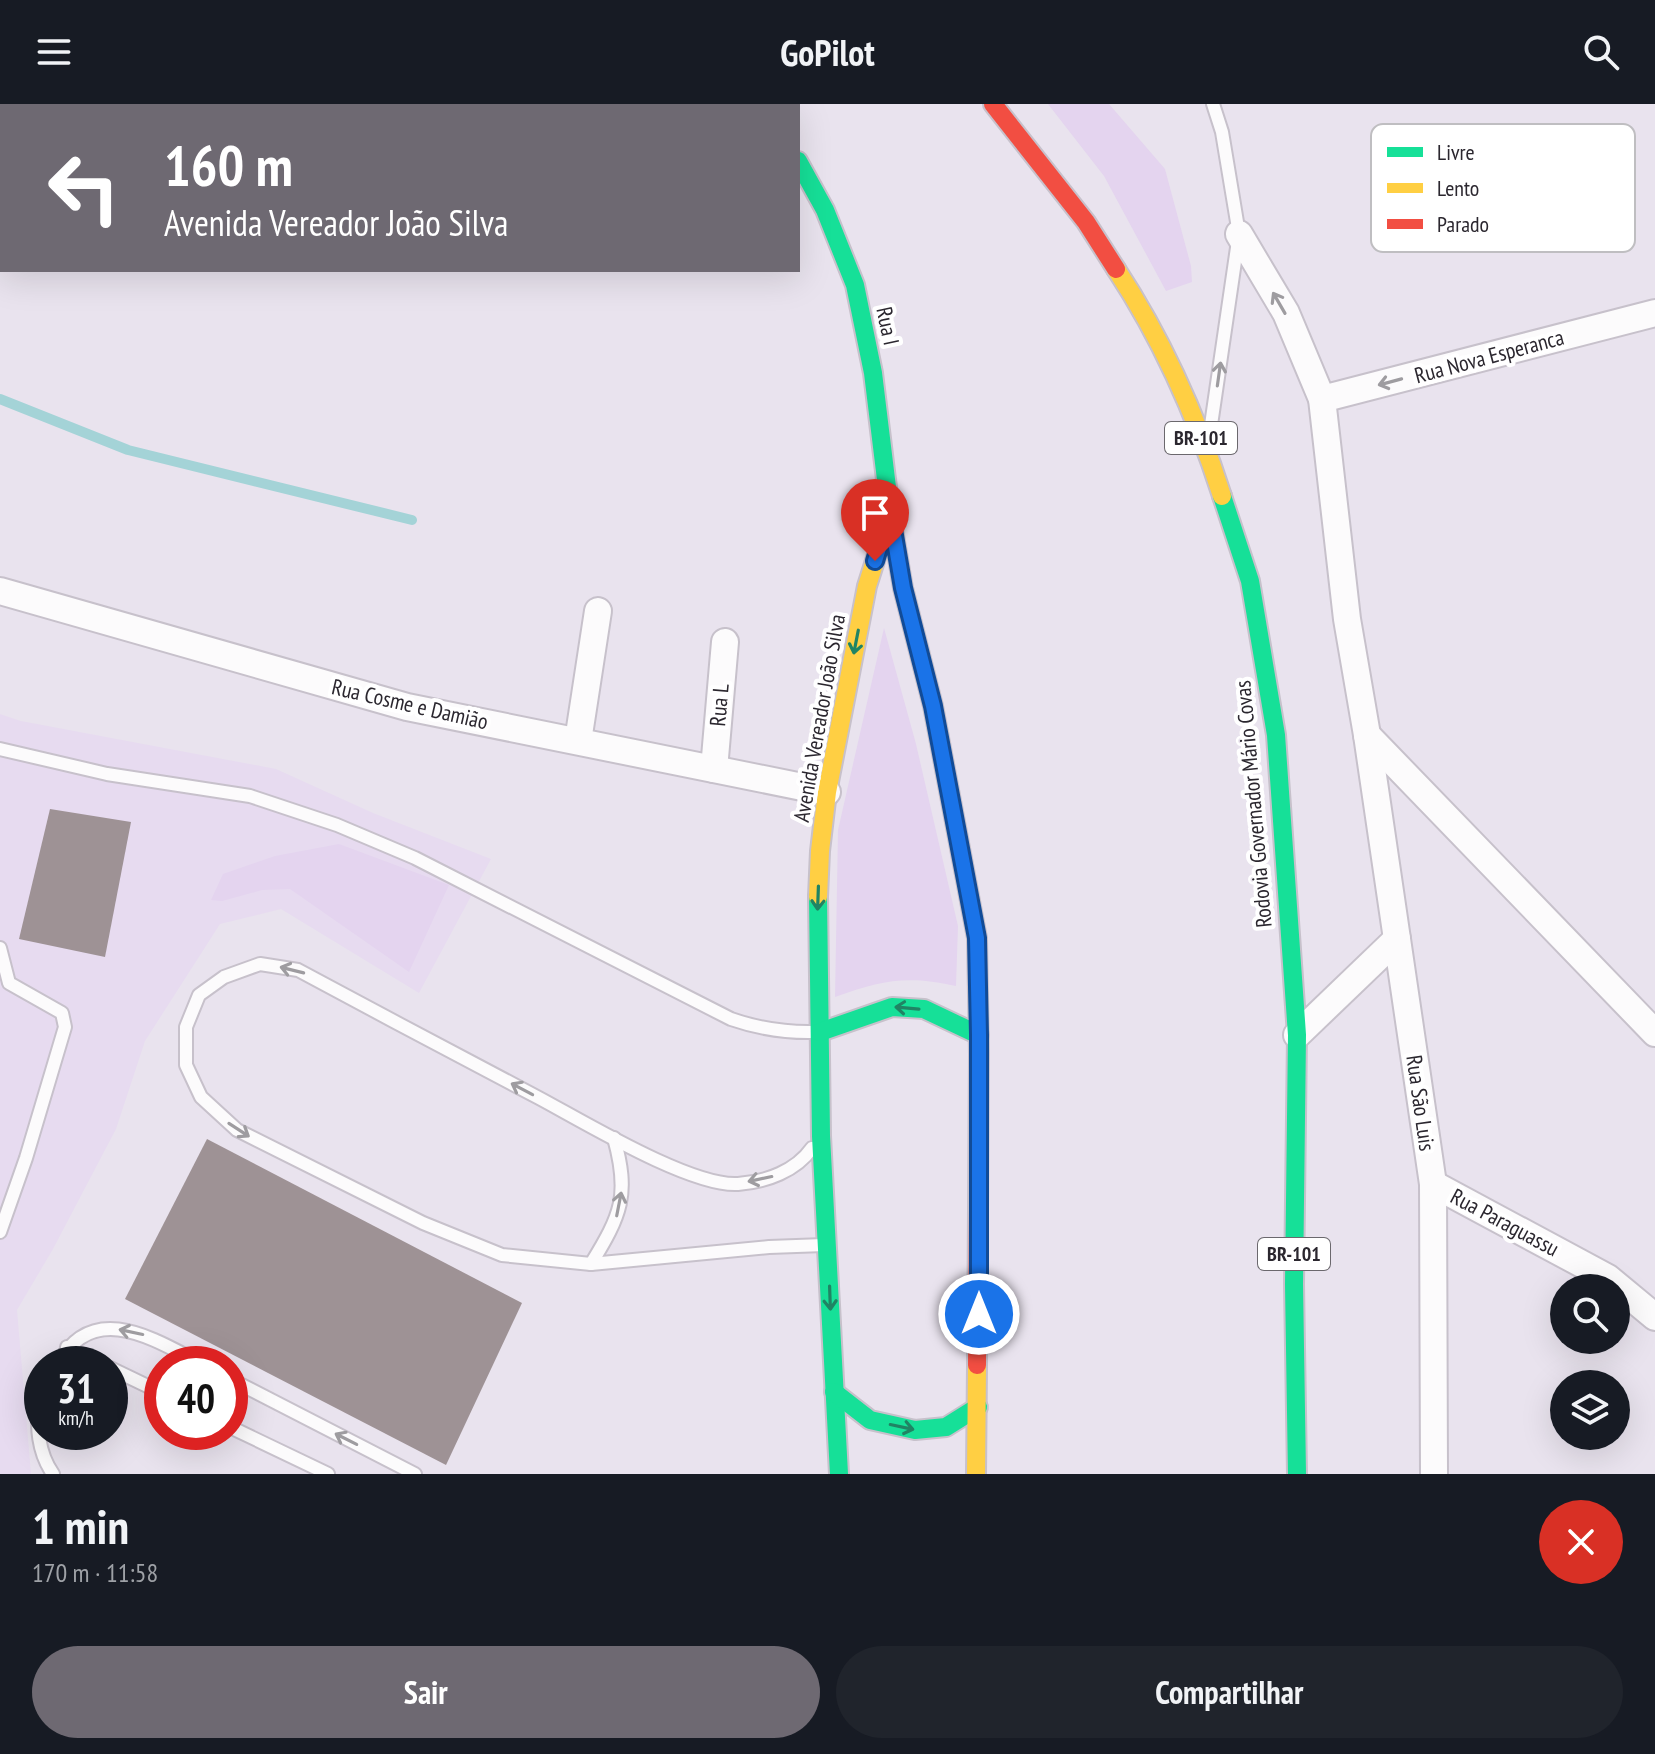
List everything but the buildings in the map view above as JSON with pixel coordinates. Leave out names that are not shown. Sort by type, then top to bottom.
[{"type":"main road","name":"Rodovia Governador Mário Covas","points":[[993,104],[1086,222],[1130,290],[1166,358],[1208,452],[1250,581],[1276,735],[1297,1035],[1294,1284],[1297,1474]]},
{"type":"main road","name":"Rua I","points":[[800,165],[825,210],[855,285],[873,373],[890,512]]},
{"type":"main road","name":"Avenida Vereador João Silva","points":[[839,1474],[821,1136],[820,851],[827,792],[867,586],[890,512]]},
{"type":"main road","points":[[890,512],[903,588],[933,706],[977,938],[976,1474]]},
{"type":"main road","points":[[820,1032],[892,1007],[924,1009],[979,1035]]},
{"type":"main road","points":[[834,1392],[870,1420],[915,1430],[946,1427],[978,1407]]},
{"type":"street","name":"Rua São Luis","points":[[1239,234],[1286,313],[1322,399],[1347,619],[1433,1184],[1434,1474]]},
{"type":"street","name":"Rua Nova Esperanca","points":[[1322,399],[1655,313]]},
{"type":"street","name":"Rua Cosme e Damião","points":[[0,591],[407,707],[827,792]]},
{"type":"street","points":[[578,741],[598,611]]},
{"type":"street","name":"Rua L","points":[[714,769],[725,642]]},
{"type":"street","points":[[1367,735],[1655,1033]]},
{"type":"street","points":[[1297,1035],[1397,939]]},
{"type":"street","name":"Rua Paraguassu","points":[[1433,1184],[1608,1278],[1655,1317]]},
{"type":"lane","points":[[1208,452],[1239,234],[1222,132],[1213,104]]},
{"type":"lane","points":[[0,749],[107,774],[250,796],[337,825],[415,858],[731,1019],[761,1030],[820,1032]]},
{"type":"lane","points":[[0,948],[9,983],[26,995],[52,1005],[62,1013],[65,1027],[26,1158],[0,1232]]},
{"type":"lane","points":[[821,1136],[802,1162],[775,1176],[737,1184],[692,1175],[614,1138],[298,970],[260,964],[224,977],[199,995],[186,1027],[186,1065],[201,1097],[237,1130],[423,1223],[502,1255],[591,1264],[769,1247],[827,1245]]},
{"type":"lane","points":[[591,1264],[620,1210],[621,1164],[614,1138]]},
{"type":"lane","points":[[68,1346],[82,1337],[110,1327],[144,1334],[167,1346]]},
{"type":"lane","points":[[248,1388],[415,1474]]},
{"type":"lane","points":[[248,1436],[328,1474]]},
{"type":"lane","points":[[42,1450],[43,1460],[53,1474]]},
{"type":"shaded area","points":[[1048,104],[1109,104],[1165,169],[1191,266],[1192,282],[1166,291],[1104,176]]},
{"type":"shaded area","points":[[884,628],[916,744],[958,926],[956,986],[895,981],[835,997],[838,830]]},
{"type":"shaded area","points":[[0,714],[21,721],[276,769],[373,813],[491,859],[419,993],[281,909],[220,924],[145,1041],[116,1129],[17,1310],[24,1392],[24,1450],[29,1450],[31,1474],[0,1474]]},
{"type":"shaded area","points":[[339,844],[449,885],[409,972],[290,889],[262,890],[222,901],[211,900],[223,874],[275,856]]},
{"type":"waterway","points":[[0,399],[128,450],[412,520]]},
{"type":"traffic: fast","points":[[800,165],[825,210],[855,285],[873,373],[903,588],[933,706],[977,938],[979,1054]]},
{"type":"traffic: fast","points":[[1222,496],[1250,581],[1276,735],[1297,1035],[1294,1284],[1297,1474]]},
{"type":"traffic: fast","points":[[818,897],[821,1136],[839,1474]]},
{"type":"traffic: fast","points":[[820,1032],[892,1007],[924,1009],[979,1035]]},
{"type":"traffic: fast","points":[[834,1392],[870,1420],[915,1430],[946,1427],[978,1407]]},
{"type":"traffic: slow","points":[[1116,269],[1177,380],[1222,496]]},
{"type":"traffic: slow","points":[[818,897],[827,792],[867,586],[888,520]]},
{"type":"traffic: slow","points":[[976,1474],[977,1365]]},
{"type":"traffic: jam","points":[[993,104],[1086,222],[1116,269]]},
{"type":"traffic: jam","points":[[977,1365],[979,1054]]},
{"type":"route","points":[[875,561],[890,512],[903,588],[933,706],[977,938],[979,1314]]}]
